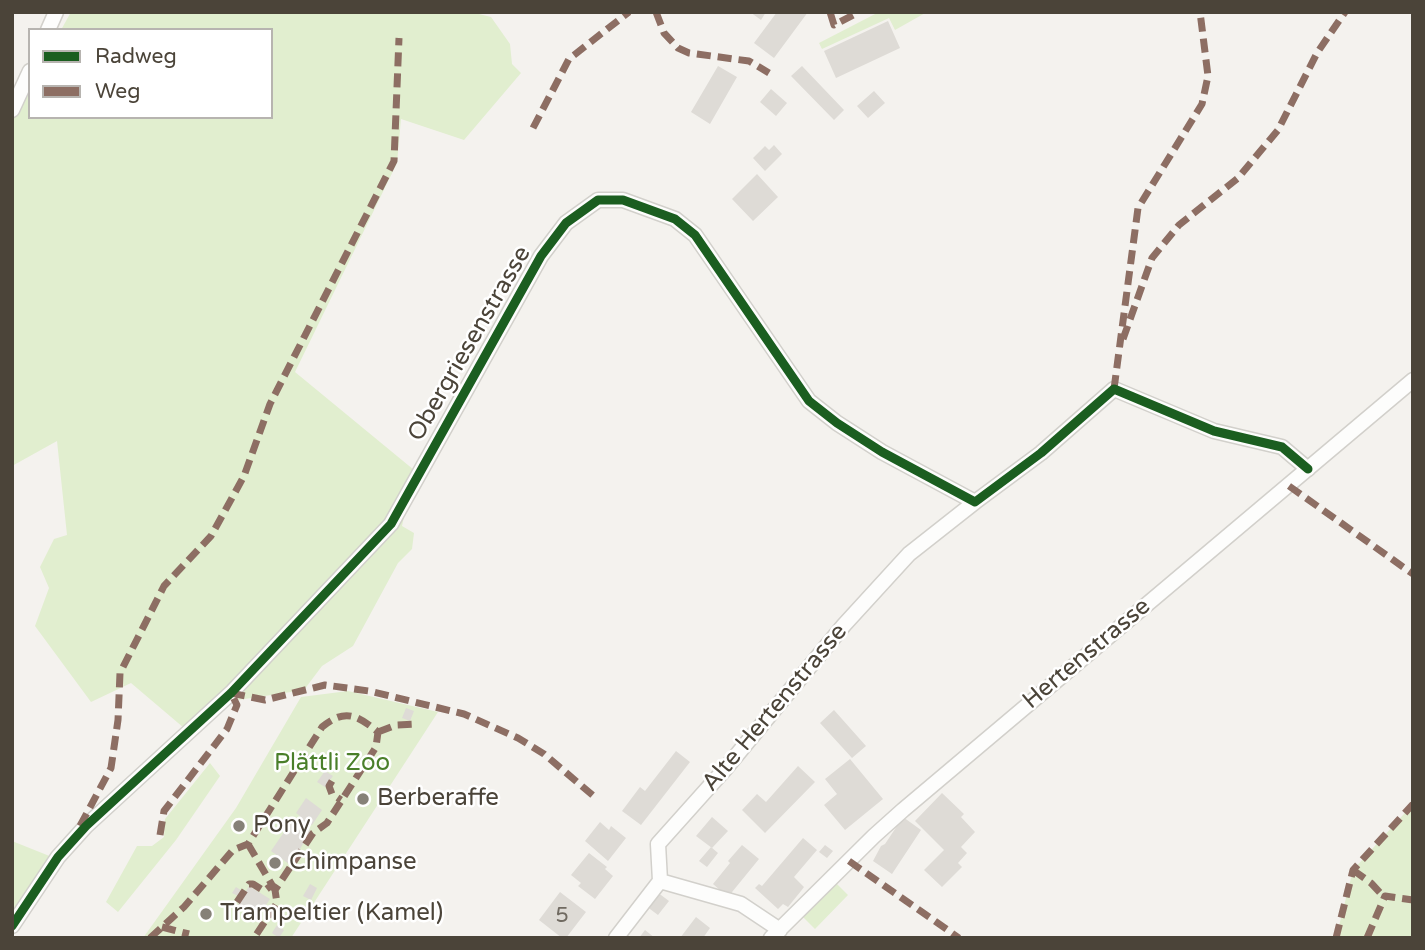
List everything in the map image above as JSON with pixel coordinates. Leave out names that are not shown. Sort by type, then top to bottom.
[{"type":"street","points":[[12,110],[28,75]]},
{"type":"street","name":"Obergriesenstrasse","points":[[12,926],[58,857],[86,826],[231,692],[391,524],[541,256],[566,223],[598,201],[623,200],[675,219],[695,235],[809,401],[882,452],[975,502]]},
{"type":"street","name":"Hertenstrasse","points":[[775,934],[903,810],[1413,380]]},
{"type":"street","points":[[975,502],[1041,453],[1115,389],[1214,431],[1282,447],[1308,470]]},
{"type":"street","name":"Alte Hertenstrasse","points":[[660,881],[658,845],[726,768],[844,625],[900,565],[975,502]]},
{"type":"street","points":[[615,938],[660,881],[741,905],[775,934]]},
{"type":"green space","points":[[71,12],[471,12],[491,17],[510,44],[512,64],[521,73],[464,140],[401,119],[397,163],[295,372],[414,470],[402,526],[414,533],[412,549],[398,563],[353,646],[322,666],[304,690],[212,704],[184,728],[131,683],[91,702],[35,626],[49,588],[40,567],[54,539],[67,535],[57,441],[12,466],[12,120],[28,92],[28,119],[273,119],[273,28],[62,28]]},
{"type":"green space","points":[[879,12],[927,12],[895,30],[889,18],[822,49],[819,43]]},
{"type":"green space","name":"Plättli Zoo","points":[[348,691],[438,712],[291,938],[143,938],[236,808],[301,697]]},
{"type":"green space","points":[[210,763],[220,776],[176,840],[118,912],[106,902],[137,846],[152,846],[164,837],[165,819]]},
{"type":"green space","points":[[1413,804],[1413,938],[1336,938],[1353,870]]},
{"type":"green space","points":[[12,841],[52,857],[12,916]]},
{"type":"green space","points":[[836,883],[848,895],[815,929],[802,916]]},
{"type":"building","points":[[750,12],[766,12],[761,20]]},
{"type":"building","points":[[777,12],[808,12],[774,58],[754,43]]},
{"type":"building","points":[[888,21],[900,48],[836,78],[824,51]]},
{"type":"building","points":[[718,66],[737,77],[710,124],[691,112]]},
{"type":"building","points":[[802,66],[844,110],[834,120],[791,76]]},
{"type":"building","points":[[771,89],[787,103],[776,116],[760,102]]},
{"type":"building","points":[[874,91],[885,103],[868,118],[857,106]]},
{"type":"building","points":[[774,145],[782,154],[765,171],[753,158],[765,146],[769,150]]},
{"type":"building","points":[[757,174],[778,197],[753,221],[732,199]]},
{"type":"building","points":[[406,708],[414,711],[410,721],[402,718]]},
{"type":"building","points":[[834,710],[866,746],[852,758],[820,723]]},
{"type":"building","points":[[676,751],[690,762],[641,825],[622,811],[640,787],[645,791]]},
{"type":"building","points":[[850,759],[883,799],[845,830],[824,805],[837,794],[825,779]]},
{"type":"building","points":[[798,766],[815,782],[765,833],[742,810],[757,794],[766,802]]},
{"type":"building","points":[[325,771],[333,776],[325,787],[317,782]]},
{"type":"building","points":[[942,793],[964,814],[961,817],[975,832],[961,847],[967,853],[958,863],[962,867],[942,887],[924,870],[944,850],[915,821]]},
{"type":"building","points":[[306,798],[322,810],[312,825],[298,819],[300,816],[296,813]]},
{"type":"building","points":[[712,817],[728,831],[712,848],[696,836]]},
{"type":"building","points":[[903,817],[921,830],[892,874],[873,861]]},
{"type":"building","points":[[293,819],[311,831],[298,852],[302,854],[299,860],[294,857],[289,864],[271,851]]},
{"type":"building","points":[[600,822],[609,830],[611,826],[626,838],[608,861],[585,841]]},
{"type":"building","points":[[803,838],[817,850],[794,877],[804,887],[788,907],[783,904],[778,909],[755,888],[759,884],[762,886]]},
{"type":"building","points":[[742,845],[759,859],[728,897],[713,884]]},
{"type":"building","points":[[825,845],[833,851],[827,858],[819,852]]},
{"type":"building","points":[[711,847],[718,853],[707,867],[699,861]]},
{"type":"building","points":[[589,853],[607,867],[605,869],[613,876],[595,899],[578,886],[581,883],[571,875]]},
{"type":"building","points":[[310,884],[317,888],[311,900],[303,896]]},
{"type":"building","points":[[249,886],[270,899],[258,917],[238,905]]},
{"type":"building","points":[[236,887],[242,891],[238,896],[232,893]]},
{"type":"building","points":[[560,892],[586,912],[566,938],[562,938],[539,920]]},
{"type":"building","points":[[657,892],[669,901],[658,915],[646,906]]},
{"type":"building","points":[[696,917],[710,928],[703,938],[680,938]]},
{"type":"building","points":[[277,925],[284,930],[279,938],[272,933]]},
{"type":"building","points":[[645,930],[655,938],[639,938]]},
{"type":"marked path","points":[[533,128],[569,59],[629,12]]},
{"type":"marked path","points":[[656,12],[664,33],[678,48],[689,53],[749,61],[769,73]]},
{"type":"marked path","points":[[830,12],[834,25],[859,12]]},
{"type":"marked path","points":[[1114,389],[1138,208],[1202,104],[1208,76],[1200,12]]},
{"type":"marked path","points":[[1123,339],[1152,258],[1179,225],[1238,178],[1278,130],[1317,53],[1345,12]]},
{"type":"marked path","points":[[80,826],[111,768],[118,720],[120,673],[164,586],[211,536],[244,476],[270,404],[394,161],[399,38]]},
{"type":"marked path","points":[[1289,486],[1413,574]]},
{"type":"marked path","points":[[231,693],[265,700],[325,685],[369,691],[464,714],[518,738],[544,754],[596,798]]},
{"type":"marked path","points":[[160,835],[164,811],[227,729],[237,705],[231,693]]},
{"type":"marked path","points":[[150,938],[184,907],[233,850],[248,844],[322,727],[344,716],[364,721],[378,732],[376,747],[327,823],[313,833],[275,890],[277,903],[254,938]]},
{"type":"marked path","points":[[378,732],[396,725],[416,724]]},
{"type":"marked path","points":[[332,781],[329,786],[332,794],[341,800]]},
{"type":"marked path","points":[[1336,938],[1353,870],[1413,804]]},
{"type":"marked path","points":[[248,844],[275,890]]},
{"type":"marked path","points":[[849,861],[959,938]]},
{"type":"marked path","points":[[1353,870],[1384,897]]},
{"type":"marked path","points":[[237,902],[249,884],[264,891],[272,885]]},
{"type":"marked path","points":[[1367,938],[1385,896],[1413,900]]},
{"type":"marked path","points":[[162,927],[189,934]]},
{"type":"cycle path","points":[[12,926],[58,857],[86,826],[231,693],[391,524],[541,256],[566,223],[598,200],[623,200],[675,219],[695,235],[809,401],[882,452],[975,502],[1041,453],[1114,389],[1214,431],[1282,447],[1308,469]]},
{"type":"place","name":"Berberaffe","points":[[363,799]]},
{"type":"place","name":"Pony","points":[[239,826]]},
{"type":"place","name":"Chimpanse","points":[[275,863]]},
{"type":"place","name":"Trampeltier (Kamel)","points":[[206,914]]}]
